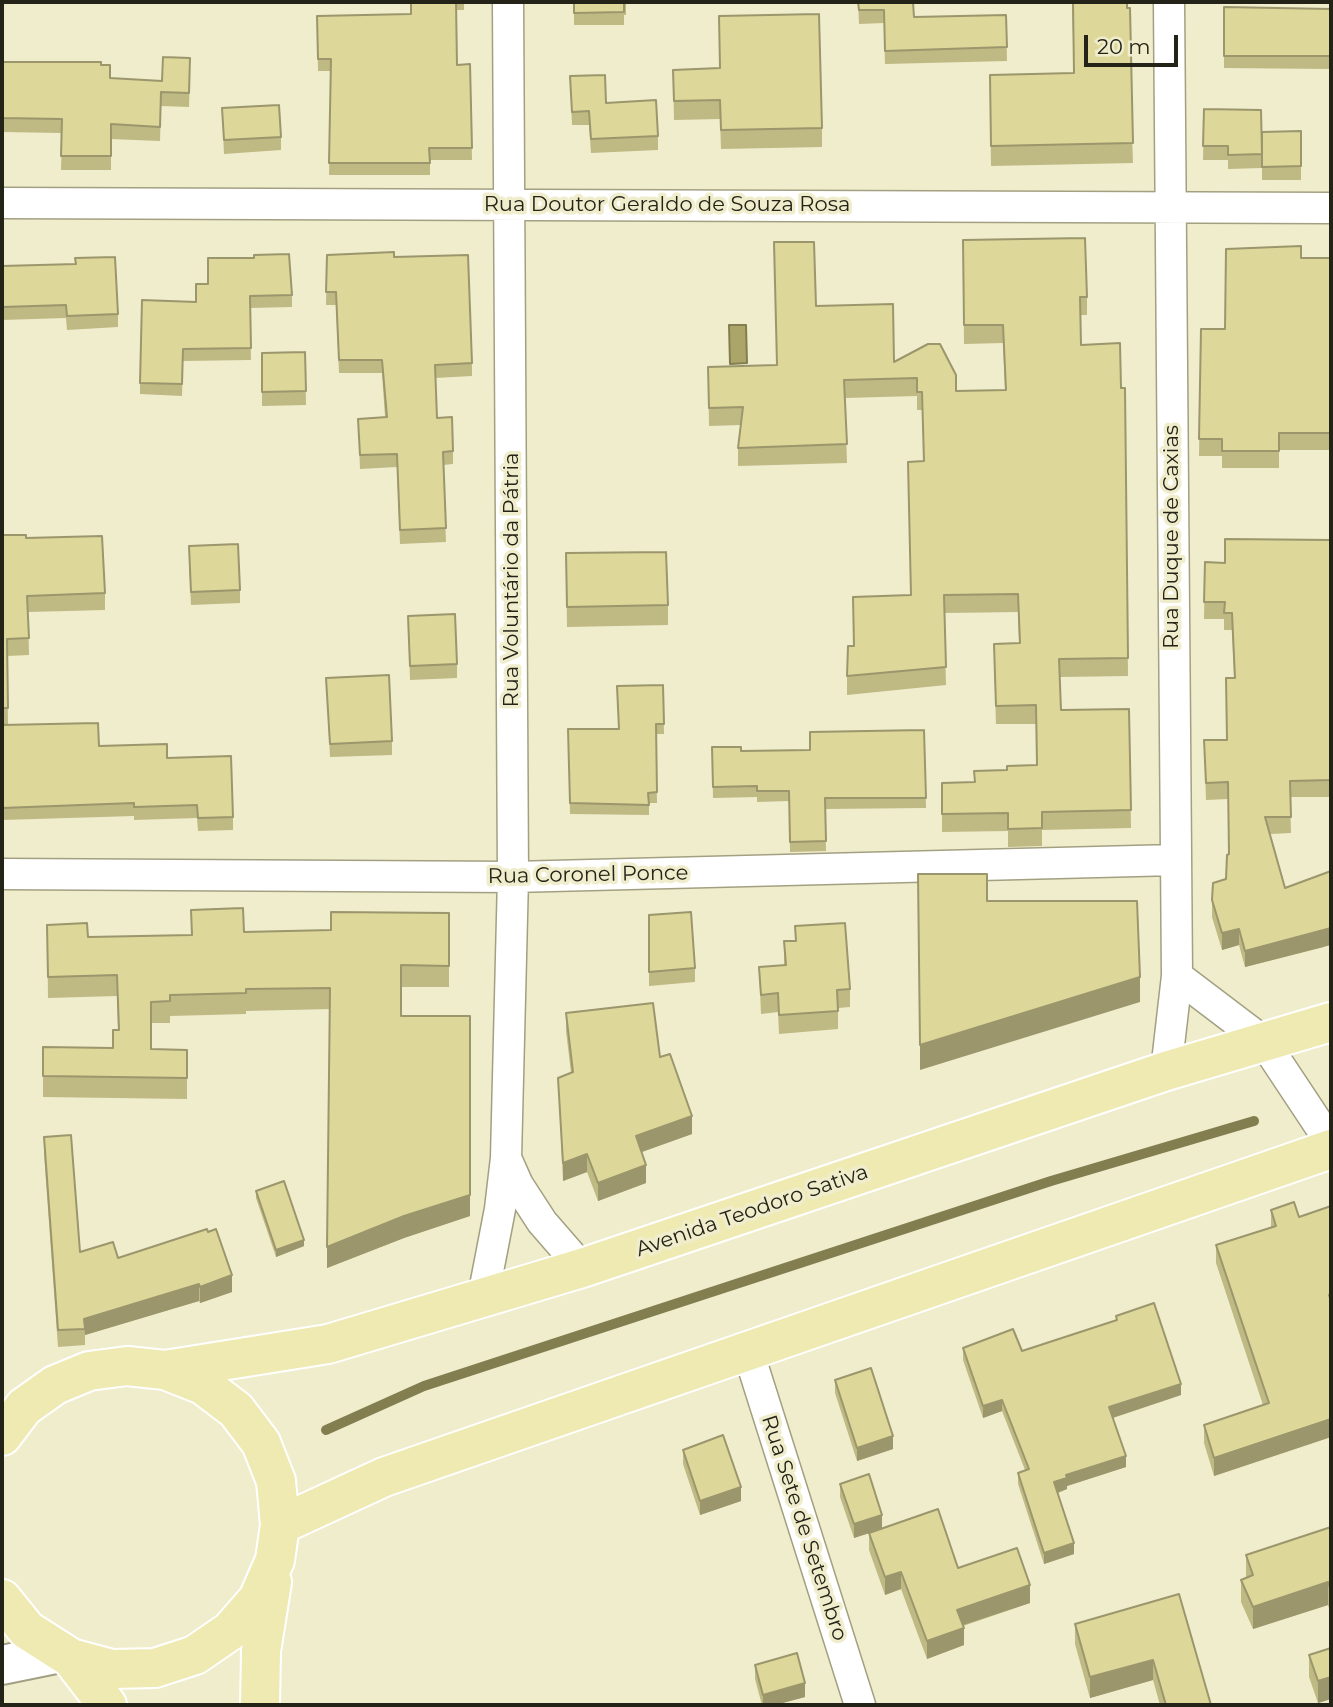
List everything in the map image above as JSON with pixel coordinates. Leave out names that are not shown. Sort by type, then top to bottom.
[{"type":"main road","name":"Avenida Teodoro Sativa","points":[[164,1370],[328,1344],[582,1268],[1166,1071],[1331,1022]]},
{"type":"main road","points":[[66,1656],[112,1669],[155,1668],[195,1655],[230,1631],[258,1599],[278,1542],[384,1477],[1331,1149]]},
{"type":"main road","points":[[9,1419],[55,1385],[89,1371],[127,1366],[164,1370],[203,1385],[236,1410],[261,1443],[276,1481],[278,1542],[261,1651],[260,1705]]},
{"type":"main road","points":[[2,1599],[27,1630],[66,1656],[107,1705]]},
{"type":"street","name":"Rua Voluntário da Pátria","points":[[483,1297],[506,1158],[513,877],[508,2]]},
{"type":"street","name":"Rua Duque de Caxias","points":[[1166,1071],[1177,976],[1170,2]]},
{"type":"street","name":"Rua Doutor Geraldo de Souza Rosa","points":[[2,203],[1331,208]]},
{"type":"street","name":"Rua Coronel Ponce","points":[[2,874],[513,877],[1175,860]]},
{"type":"street","points":[[1177,976],[1264,1042],[1331,1143]]},
{"type":"street","points":[[506,1158],[518,1185],[542,1222],[582,1268]]},
{"type":"street","name":"Rua Sete de Setembro","points":[[748,1351],[860,1705]]},
{"type":"street","points":[[2,1665],[66,1656]]},
{"type":"shaded area","points":[[729,325],[746,325],[747,363],[730,364]]},
{"type":"building","points":[[411,2],[456,2],[457,65],[470,64],[472,148],[429,148],[430,163],[329,163],[331,59],[318,59],[317,16],[411,14]]},
{"type":"building","points":[[574,2],[624,2],[624,12],[574,13]]},
{"type":"building","points":[[858,2],[913,2],[914,17],[1006,15],[1007,47],[885,51],[884,10],[859,10]]},
{"type":"building","points":[[1073,2],[1127,2],[1127,8],[1130,8],[1133,143],[991,146],[990,75],[1074,73]]},
{"type":"building","points":[[1224,7],[1331,9],[1331,56],[1224,56]]},
{"type":"building","points":[[819,14],[822,128],[721,130],[720,100],[674,101],[673,70],[720,68],[719,16]]},
{"type":"building","points":[[163,57],[190,58],[189,93],[161,92],[160,127],[111,124],[111,156],[61,156],[62,119],[2,118],[2,62],[101,62],[101,65],[110,65],[110,78],[162,81]]},
{"type":"building","points":[[605,75],[606,103],[656,100],[658,136],[591,139],[589,111],[572,112],[570,76]]},
{"type":"building","points":[[279,105],[281,137],[224,140],[222,108]]},
{"type":"building","points":[[1204,109],[1261,110],[1262,154],[1228,155],[1228,146],[1203,146]]},
{"type":"building","points":[[1301,131],[1301,166],[1262,167],[1262,132]]},
{"type":"building","points":[[1085,238],[1087,297],[1080,297],[1081,345],[1120,343],[1121,388],[1125,388],[1128,658],[1059,659],[1061,710],[1129,709],[1131,810],[1042,812],[1042,828],[1008,829],[1008,813],[942,814],[942,783],[975,782],[974,771],[1007,770],[1007,766],[1037,765],[1036,705],[996,706],[994,644],[1020,643],[1018,594],[944,595],[946,667],[847,676],[848,646],[854,646],[853,597],[911,595],[908,462],[924,461],[922,392],[917,392],[917,378],[844,380],[847,444],[738,448],[743,407],[709,408],[708,367],[777,365],[774,242],[814,242],[816,306],[893,304],[894,362],[928,344],[940,344],[956,375],[956,391],[1006,390],[1003,325],[964,325],[963,240]]},
{"type":"building","points":[[1301,246],[1301,258],[1331,258],[1331,433],[1279,433],[1279,451],[1222,451],[1222,439],[1199,439],[1201,329],[1225,329],[1226,249]]},
{"type":"building","points":[[394,252],[394,257],[468,255],[472,363],[435,365],[437,418],[452,417],[453,451],[443,452],[446,528],[400,530],[397,454],[360,455],[358,419],[387,417],[382,360],[339,360],[336,292],[326,292],[327,255]]},
{"type":"building","points":[[289,254],[292,295],[250,296],[251,348],[183,349],[182,384],[140,383],[142,300],[196,302],[196,284],[208,284],[208,258],[254,258],[254,255]]},
{"type":"building","points":[[115,257],[118,314],[67,316],[66,305],[2,307],[2,266],[76,264],[75,258]]},
{"type":"building","points":[[305,352],[306,391],[262,392],[262,353]]},
{"type":"building","points":[[2,535],[26,535],[26,538],[102,536],[105,593],[27,596],[29,638],[7,639],[8,708],[2,708]]},
{"type":"building","points":[[1225,539],[1331,540],[1331,780],[1290,781],[1291,817],[1265,817],[1285,888],[1331,871],[1331,928],[1245,951],[1239,929],[1222,933],[1212,900],[1213,883],[1226,879],[1229,854],[1228,782],[1206,783],[1204,740],[1227,740],[1226,678],[1235,678],[1232,613],[1224,613],[1225,602],[1204,602],[1205,562],[1225,563]]},
{"type":"building","points":[[238,544],[240,590],[191,592],[189,546]]},
{"type":"building","points":[[666,552],[668,605],[567,607],[566,553]]},
{"type":"building","points":[[455,614],[457,664],[410,666],[408,616]]},
{"type":"building","points":[[389,675],[392,741],[330,744],[326,678]]},
{"type":"building","points":[[663,685],[664,724],[656,724],[657,792],[648,793],[649,805],[570,803],[568,729],[619,729],[617,686]]},
{"type":"building","points":[[98,723],[99,746],[167,744],[167,758],[231,756],[233,817],[198,818],[197,805],[134,807],[134,803],[2,808],[2,725]]},
{"type":"building","points":[[924,730],[926,798],[825,798],[826,841],[790,842],[789,791],[757,791],[757,786],[713,787],[712,747],[741,747],[741,751],[810,750],[810,732]]},
{"type":"building","points":[[918,874],[987,874],[987,901],[1137,901],[1140,977],[920,1045]]},
{"type":"building","points":[[243,908],[244,932],[331,930],[331,912],[449,913],[449,966],[401,965],[401,1016],[470,1016],[470,1195],[404,1216],[327,1247],[330,988],[246,989],[246,993],[170,995],[170,1001],[151,1002],[151,1049],[187,1050],[187,1078],[43,1076],[43,1047],[113,1048],[113,1030],[119,1030],[117,975],[48,977],[47,925],[87,923],[88,937],[192,935],[191,910]]},
{"type":"building","points":[[691,912],[695,968],[649,972],[649,915]]},
{"type":"building","points":[[845,923],[850,989],[837,990],[838,1011],[779,1015],[778,993],[761,995],[759,967],[786,965],[784,941],[796,941],[795,926]]},
{"type":"building","points":[[653,1003],[660,1057],[670,1054],[692,1116],[636,1136],[646,1165],[598,1183],[587,1154],[563,1163],[558,1078],[573,1072],[566,1013]]},
{"type":"building","points":[[71,1135],[80,1252],[113,1242],[118,1258],[207,1229],[208,1232],[216,1229],[232,1275],[200,1287],[199,1284],[84,1319],[85,1329],[58,1330],[44,1137]]},
{"type":"building","points":[[284,1181],[304,1240],[276,1250],[256,1191]]},
{"type":"building","points":[[1294,1202],[1299,1217],[1331,1206],[1331,1419],[1214,1458],[1204,1425],[1269,1403],[1216,1245],[1276,1226],[1271,1210]]},
{"type":"building","points":[[1154,1303],[1181,1384],[1109,1407],[1126,1456],[1066,1475],[1067,1478],[1054,1482],[1074,1543],[1044,1553],[1018,1473],[1029,1469],[1002,1400],[983,1406],[963,1348],[1013,1329],[1022,1351],[1117,1320],[1116,1316]]},
{"type":"building","points":[[871,1368],[893,1436],[857,1448],[835,1380]]},
{"type":"building","points":[[723,1435],[741,1487],[700,1501],[683,1450]]},
{"type":"building","points":[[869,1474],[882,1515],[854,1524],[840,1484]]},
{"type":"building","points":[[938,1509],[958,1568],[1017,1548],[1030,1585],[957,1610],[964,1628],[927,1641],[901,1572],[885,1577],[869,1533]]},
{"type":"building","points":[[1331,1527],[1331,1591],[1328,1582],[1253,1607],[1241,1580],[1253,1575],[1246,1555]]},
{"type":"building","points":[[1179,1594],[1211,1705],[1166,1705],[1153,1660],[1090,1677],[1075,1624]]},
{"type":"building","points":[[1331,1648],[1331,1677],[1318,1681],[1309,1655]]},
{"type":"building","points":[[797,1653],[805,1683],[763,1695],[755,1665]]},
{"type":"waterway","points":[[326,1430],[424,1386],[1051,1181],[1254,1121]]}]
